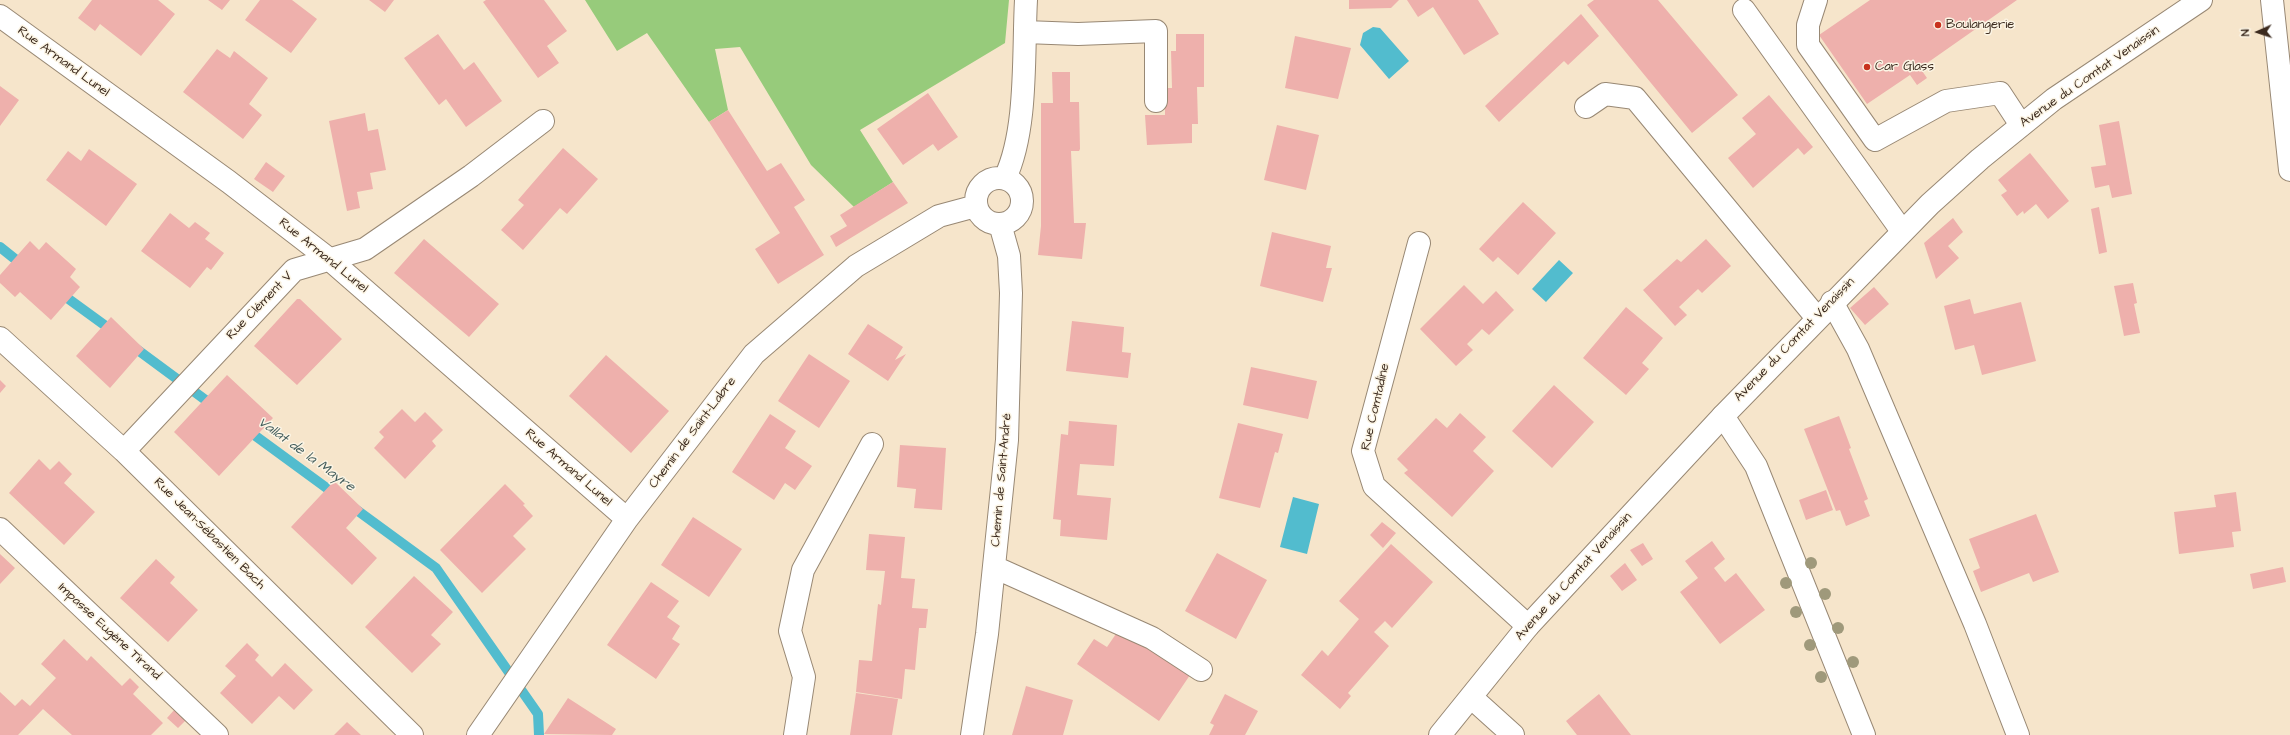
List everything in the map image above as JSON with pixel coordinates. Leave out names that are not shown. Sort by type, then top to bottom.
[{"type":"street","points":[[1005,178],[1010,167],[1020,118],[1026,0]]},
{"type":"street","points":[[1816,0],[1808,25],[1808,45],[1875,140],[1946,101],[2000,93],[2021,125]]},
{"type":"street","name":"Avenue du Comtat Venaissin","points":[[1440,735],[1472,698],[1528,626],[1723,416],[1902,231],[1941,194],[2021,125],[2054,99],[2201,0]]},
{"type":"street","points":[[2272,0],[2290,170]]},
{"type":"street","points":[[1744,10],[1902,231]]},
{"type":"street","name":"Rue Armand Lunel","points":[[0,16],[229,182],[328,259],[627,519]]},
{"type":"street","points":[[1025,32],[1078,34],[1156,31],[1156,101]]},
{"type":"street","points":[[1586,107],[1605,94],[1635,98],[1817,318]]},
{"type":"street","name":"Rue Clément V","points":[[124,451],[294,270],[365,249],[470,176],[543,121]]},
{"type":"street","points":[[997,177],[1005,178],[1018,187],[1023,203],[1015,218],[1000,224],[985,219],[976,206],[976,198],[983,184],[997,177]]},
{"type":"street","name":"Chemin de Saint-Labre","points":[[478,735],[627,519],[754,354],[856,266],[939,216],[976,206]]},
{"type":"street","name":"Chemin de Saint-André","points":[[972,735],[987,634],[1007,440],[1012,293],[1010,256],[1000,224]]},
{"type":"street","name":"Rue Comtadine","points":[[1419,243],[1363,451],[1374,486],[1528,626]]},
{"type":"street","points":[[1832,302],[1858,349],[1975,624],[2018,735]]},
{"type":"street","name":"Rue Jean-Sébastien Bach","points":[[0,338],[124,451],[412,735]]},
{"type":"street","points":[[1723,416],[1756,466],[1864,735]]},
{"type":"street","points":[[795,735],[804,677],[790,631],[803,570],[872,444]]},
{"type":"street","name":"Impasse Eugène Tirand","points":[[0,529],[217,735]]},
{"type":"street","points":[[994,567],[1152,638],[1201,670]]},
{"type":"street","points":[[1472,698],[1513,735]]},
{"type":"green space","points":[[585,0],[1009,0],[1005,43],[860,130],[893,182],[854,207],[811,165],[740,47],[715,49],[728,110],[709,122],[647,33],[617,51]]},
{"type":"water","points":[[1373,27],[1380,28],[1409,61],[1389,79],[1360,45],[1363,33]]},
{"type":"water","points":[[1559,260],[1573,273],[1546,302],[1532,289]]},
{"type":"water","points":[[1293,497],[1319,504],[1307,554],[1280,547]]},
{"type":"building","points":[[92,0],[158,0],[175,14],[141,56],[100,24],[95,31],[78,18]]},
{"type":"building","points":[[208,0],[230,0],[222,10]]},
{"type":"building","points":[[260,0],[292,0],[317,19],[291,53],[245,20]]},
{"type":"building","points":[[369,0],[394,0],[385,12]]},
{"type":"building","points":[[486,0],[544,0],[567,31],[547,46],[559,63],[538,78],[483,2]]},
{"type":"building","points":[[1349,0],[1399,0],[1391,8],[1349,9]]},
{"type":"building","points":[[1407,0],[1478,0],[1499,34],[1464,55],[1433,7],[1418,17]]},
{"type":"building","points":[[1594,0],[1658,0],[1738,95],[1692,133],[1587,5]]},
{"type":"building","points":[[1870,0],[2017,0],[1920,68],[1927,78],[1917,85],[1910,75],[1867,104],[1819,35]]},
{"type":"building","points":[[1581,14],[1599,36],[1568,65],[1564,61],[1499,122],[1485,106]]},
{"type":"building","points":[[438,34],[464,70],[474,62],[502,101],[466,127],[446,99],[439,105],[404,58]]},
{"type":"building","points":[[1176,34],[1204,34],[1204,87],[1197,87],[1198,124],[1192,124],[1192,143],[1147,145],[1145,115],[1165,115],[1165,88],[1172,88],[1171,51],[1176,51]]},
{"type":"building","points":[[1295,36],[1351,48],[1338,99],[1285,88]]},
{"type":"building","points":[[217,49],[230,58],[234,51],[268,78],[249,104],[262,115],[243,139],[183,92]]},
{"type":"building","points":[[1052,72],[1070,72],[1070,102],[1079,102],[1080,149],[1079,151],[1071,151],[1074,223],[1086,223],[1082,259],[1038,255],[1041,226],[1041,103],[1053,103]]},
{"type":"building","points":[[0,86],[19,100],[0,126]]},
{"type":"building","points":[[928,93],[958,137],[938,151],[933,144],[903,165],[877,129]]},
{"type":"building","points":[[1769,95],[1813,147],[1804,155],[1798,148],[1753,188],[1728,158],[1756,134],[1742,118]]},
{"type":"building","points":[[728,110],[767,171],[781,163],[805,200],[794,207],[824,255],[778,284],[755,249],[780,233],[709,122]]},
{"type":"building","points":[[365,113],[368,131],[378,129],[386,170],[370,173],[373,189],[357,192],[360,208],[347,211],[329,121]]},
{"type":"building","points":[[2119,121],[2132,194],[2112,198],[2109,185],[2095,188],[2091,167],[2106,165],[2099,125]]},
{"type":"building","points":[[1277,125],[1319,135],[1306,190],[1264,180]]},
{"type":"building","points":[[563,148],[598,179],[567,214],[560,208],[523,250],[501,230],[524,205],[518,200]]},
{"type":"building","points":[[89,149],[137,184],[106,226],[46,180],[68,151],[81,161]]},
{"type":"building","points":[[2030,153],[2069,201],[2048,219],[2036,204],[2024,214],[2023,211],[2017,216],[2001,195],[2007,191],[1998,180]]},
{"type":"building","points":[[266,162],[285,176],[273,192],[254,179]]},
{"type":"building","points":[[893,182],[908,203],[836,247],[830,236],[847,226],[840,215]]},
{"type":"building","points":[[1523,202],[1556,233],[1518,275],[1498,257],[1493,262],[1479,249]]},
{"type":"building","points":[[2099,207],[2107,252],[2099,254],[2091,209]]},
{"type":"building","points":[[170,213],[189,228],[195,222],[210,233],[205,239],[224,253],[211,270],[207,267],[190,288],[141,251]]},
{"type":"building","points":[[1953,218],[1963,232],[1948,246],[1959,258],[1936,279],[1924,243]]},
{"type":"building","points":[[1272,232],[1331,246],[1326,268],[1332,268],[1323,302],[1260,286]]},
{"type":"building","points":[[424,239],[499,304],[469,337],[394,273]]},
{"type":"building","points":[[1706,239],[1731,266],[1702,293],[1698,289],[1679,307],[1687,315],[1675,326],[1643,290],[1677,259],[1681,262]]},
{"type":"building","points":[[30,241],[39,250],[46,242],[76,269],[70,277],[80,287],[51,320],[20,292],[15,297],[0,283],[0,275]]},
{"type":"building","points":[[2133,283],[2137,303],[2134,304],[2140,333],[2124,336],[2114,286]]},
{"type":"building","points":[[1464,285],[1483,304],[1496,291],[1514,310],[1489,335],[1482,329],[1467,344],[1473,350],[1456,366],[1420,329]]},
{"type":"building","points":[[1874,287],[1889,304],[1865,325],[1850,308]]},
{"type":"building","points":[[297,299],[300,299],[342,339],[297,385],[254,346]]},
{"type":"building","points":[[1970,299],[1974,314],[2021,302],[2036,361],[1982,375],[1974,345],[1955,350],[1944,306]]},
{"type":"building","points":[[1626,307],[1663,338],[1642,363],[1649,369],[1626,395],[1583,358]]},
{"type":"building","points":[[111,317],[144,349],[110,388],[76,356]]},
{"type":"building","points":[[1072,321],[1124,327],[1122,352],[1131,353],[1128,378],[1066,371]]},
{"type":"building","points":[[868,324],[903,347],[895,360],[906,354],[888,381],[848,354]]},
{"type":"building","points":[[809,354],[850,381],[819,428],[778,401]]},
{"type":"building","points":[[606,355],[669,411],[631,453],[569,396]]},
{"type":"building","points":[[1251,367],[1317,381],[1308,419],[1243,405]]},
{"type":"building","points":[[227,375],[273,418],[219,476],[174,432]]},
{"type":"building","points":[[0,380],[6,386],[0,393]]},
{"type":"building","points":[[1554,385],[1594,422],[1552,468],[1512,431]]},
{"type":"building","points":[[402,409],[415,422],[425,412],[443,430],[432,441],[436,446],[405,479],[374,448],[384,437],[379,432]]},
{"type":"building","points":[[1460,413],[1486,437],[1473,451],[1494,471],[1452,517],[1404,473],[1408,470],[1397,459],[1436,418],[1447,428]]},
{"type":"building","points":[[770,414],[796,431],[785,448],[812,466],[795,490],[785,483],[774,500],[732,472]]},
{"type":"building","points":[[1839,416],[1851,448],[1849,449],[1868,499],[1864,501],[1870,516],[1846,526],[1840,510],[1836,511],[1804,429]]},
{"type":"building","points":[[1069,421],[1117,425],[1114,466],[1080,464],[1077,495],[1111,498],[1107,540],[1060,536],[1061,520],[1053,519],[1061,434],[1068,435]]},
{"type":"building","points":[[1238,423],[1283,434],[1278,453],[1275,452],[1260,508],[1219,498]]},
{"type":"building","points":[[900,445],[946,448],[942,510],[914,508],[916,489],[897,487]]},
{"type":"building","points":[[39,459],[50,470],[59,461],[72,474],[64,483],[95,512],[64,545],[9,493]]},
{"type":"building","points":[[334,481],[363,509],[346,528],[377,558],[352,585],[291,527]]},
{"type":"building","points":[[505,484],[525,504],[523,505],[533,516],[513,536],[526,549],[482,593],[440,550]]},
{"type":"building","points":[[1826,490],[1833,510],[1806,520],[1799,500]]},
{"type":"building","points":[[2236,492],[2241,531],[2232,532],[2234,547],[2179,554],[2174,512],[2216,507],[2214,495]]},
{"type":"building","points":[[2036,514],[2059,572],[2033,582],[2029,573],[1981,592],[1973,571],[1980,568],[1969,539]]},
{"type":"building","points":[[693,517],[742,549],[709,597],[661,565]]},
{"type":"building","points":[[1382,522],[1396,533],[1383,548],[1370,535]]},
{"type":"building","points":[[869,534],[905,537],[901,578],[915,579],[912,608],[928,609],[926,628],[919,628],[915,670],[905,669],[902,699],[856,692],[859,660],[872,661],[878,604],[881,605],[885,571],[866,570]]},
{"type":"building","points":[[1712,541],[1725,559],[1714,568],[1725,582],[1736,573],[1765,610],[1720,644],[1680,592],[1698,578],[1685,561]]},
{"type":"building","points":[[1643,543],[1653,559],[1642,566],[1630,550]]},
{"type":"building","points":[[1391,544],[1433,582],[1392,628],[1385,621],[1374,632],[1389,646],[1348,693],[1351,696],[1340,709],[1301,675],[1322,650],[1328,656],[1359,619],[1339,601]]},
{"type":"building","points":[[1217,553],[1267,580],[1236,639],[1185,611]]},
{"type":"building","points":[[0,554],[15,568],[0,584]]},
{"type":"building","points":[[156,559],[175,577],[170,583],[198,610],[168,642],[120,598]]},
{"type":"building","points":[[1625,563],[1637,580],[1622,591],[1610,576]]},
{"type":"building","points":[[2283,567],[2286,582],[2253,589],[2250,574]]},
{"type":"building","points":[[414,576],[453,612],[431,635],[441,644],[412,673],[365,627]]},
{"type":"building","points":[[651,582],[679,601],[667,617],[680,626],[672,639],[680,644],[656,679],[607,645]]},
{"type":"building","points":[[1118,631],[1149,646],[1190,675],[1159,721],[1077,664],[1094,639],[1107,647]]},
{"type":"building","points":[[64,639],[87,661],[91,656],[122,686],[130,678],[139,687],[133,694],[163,723],[151,735],[72,735],[43,709],[18,735],[0,735],[0,692],[15,706],[22,699],[30,706],[56,678],[41,664]]},
{"type":"building","points":[[247,643],[259,655],[255,660],[272,677],[285,663],[313,690],[294,710],[279,696],[252,724],[220,693],[236,676],[225,666]]},
{"type":"building","points":[[1026,686],[1073,700],[1063,735],[1012,735]]},
{"type":"building","points":[[856,693],[898,699],[892,735],[850,735]]},
{"type":"building","points":[[1225,694],[1258,711],[1245,735],[1209,735],[1214,725],[1210,723]]},
{"type":"building","points":[[1599,694],[1631,735],[1577,735],[1566,721]]},
{"type":"building","points":[[568,698],[616,729],[612,735],[544,734]]},
{"type":"building","points":[[175,709],[187,719],[178,728],[167,718]]},
{"type":"building","points":[[347,722],[361,735],[334,735]]},
{"type":"waterway","name":"Vallat de la Mayre","points":[[0,247],[25,267]]},
{"type":"waterway","name":"Vallat de la Mayre","points":[[59,292],[114,332]]},
{"type":"waterway","name":"Vallat de la Mayre","points":[[131,345],[215,407]]},
{"type":"waterway","name":"Vallat de la Mayre","points":[[246,429],[436,568],[538,714],[539,735]]},
{"type":"place","name":"Boulangerie","points":[[1938,25]]},
{"type":"place","name":"Car Glass","points":[[1867,67]]}]
